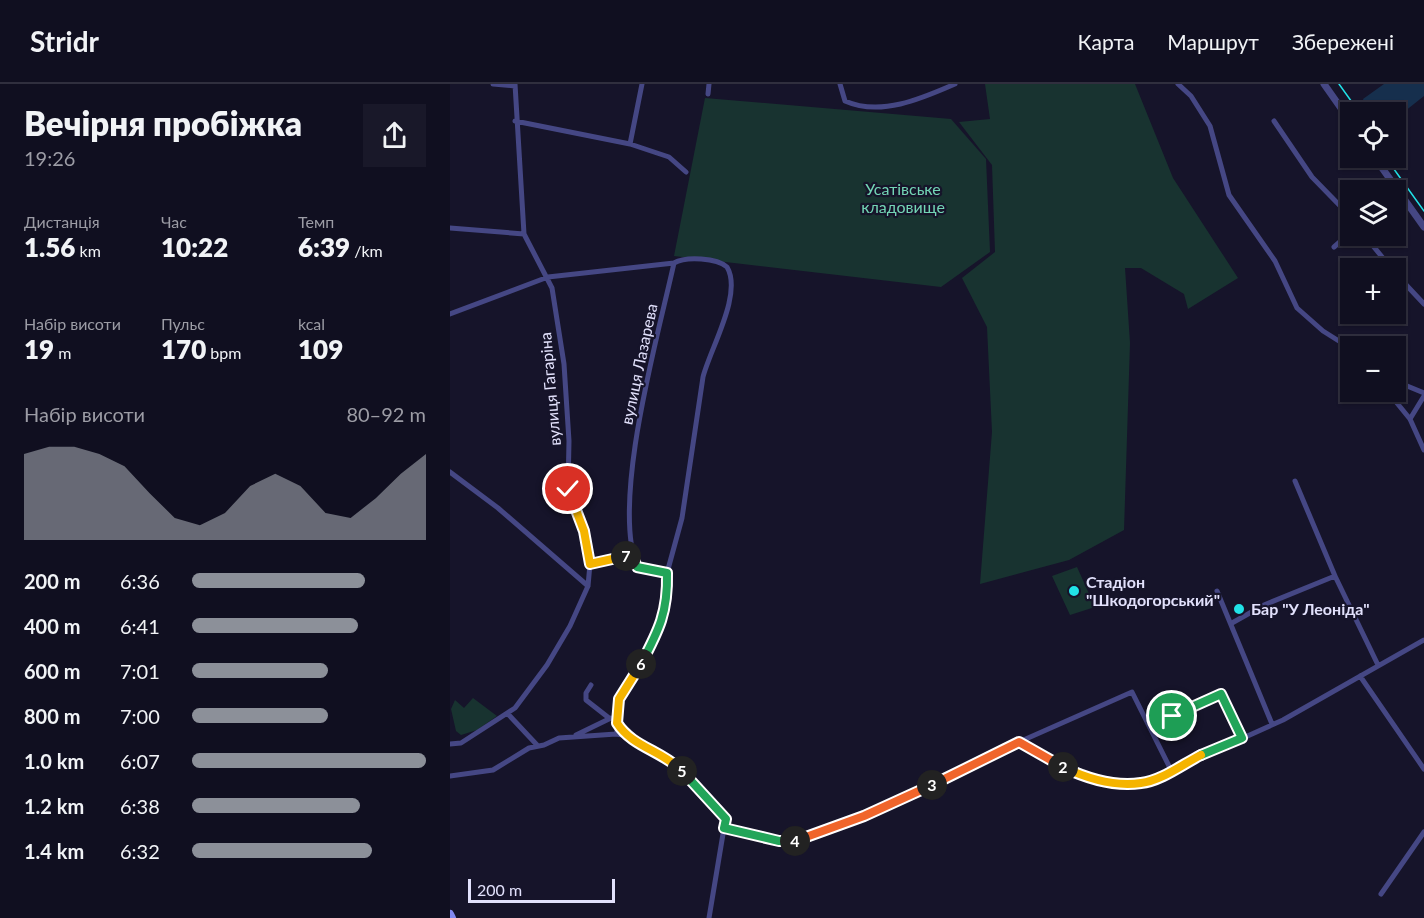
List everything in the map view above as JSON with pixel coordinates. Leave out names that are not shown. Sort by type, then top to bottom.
[{"type":"main road","points":[[450,914],[452,918]]},
{"type":"street","points":[[493,84],[514,85]]},
{"type":"street","points":[[630,144],[642,84]]},
{"type":"street","points":[[708,94],[709,84]]},
{"type":"street","points":[[840,84],[843,98],[850,104],[880,106],[899,105],[955,84]]},
{"type":"street","points":[[1178,84],[1191,96],[1210,126],[1229,195],[1275,261],[1297,308],[1323,331],[1340,342]]},
{"type":"street","points":[[1324,84],[1340,107]]},
{"type":"street","name":"вулиця Гагаріна","points":[[450,744],[461,743],[508,714],[547,665],[570,626],[588,586],[590,564],[584,531],[568,489],[569,441],[564,364],[552,288],[524,234],[514,85]]},
{"type":"street","points":[[516,121],[630,144],[669,158],[686,172]]},
{"type":"street","points":[[1274,121],[1318,183],[1340,206]]},
{"type":"street","points":[[1406,205],[1424,226]]},
{"type":"street","points":[[450,228],[524,234]]},
{"type":"street","points":[[1334,247],[1340,242]]},
{"type":"street","points":[[1373,246],[1383,258]]},
{"type":"street","points":[[450,314],[548,277],[674,263],[683,260],[717,261],[727,267],[731,279],[726,322],[708,358],[703,377],[682,518],[667,573],[668,601],[661,626],[634,676],[623,690],[616,717],[626,736]]},
{"type":"street","name":"вулиця Лазарева","points":[[632,555],[631,495],[634,454],[674,263]]},
{"type":"street","points":[[1406,285],[1424,304]]},
{"type":"street","points":[[1406,386],[1424,395],[1410,419]]},
{"type":"street","points":[[1396,402],[1410,419],[1424,450]]},
{"type":"street","points":[[450,472],[498,508],[588,586]]},
{"type":"street","points":[[1295,481],[1335,576],[1378,665]]},
{"type":"street","points":[[590,564],[632,555],[637,567],[667,573]]},
{"type":"street","points":[[1232,623],[1264,605],[1335,576]]},
{"type":"street","points":[[1216,591],[1232,623],[1249,673],[1272,724]]},
{"type":"street","points":[[1019,742],[1079,775],[1102,781],[1143,783],[1272,724],[1424,640]]},
{"type":"street","points":[[1360,676],[1424,769]]},
{"type":"street","points":[[591,686],[586,693],[586,700],[609,718]]},
{"type":"street","points":[[724,828],[787,842],[800,840],[875,812],[1019,742],[1132,692],[1171,770]]},
{"type":"street","points":[[1172,716],[1221,694],[1242,738]]},
{"type":"street","points":[[508,714],[537,745]]},
{"type":"street","points":[[575,736],[609,718],[616,717]]},
{"type":"street","points":[[616,735],[619,726]]},
{"type":"street","points":[[450,776],[493,770],[537,745],[575,736],[626,736],[666,757],[726,819],[709,918]]},
{"type":"street","points":[[1381,894],[1424,832]]},
{"type":"green space","points":[[985,84],[1135,84],[1173,178],[1238,278],[1188,309],[1184,294],[1141,268],[1125,268],[1130,343],[1124,530],[1069,560],[980,584],[992,432],[987,327],[962,278],[995,252],[992,165],[959,122],[990,119]]},
{"type":"green space","name":"Усатівське кладовище","points":[[705,98],[951,119],[986,159],[990,252],[941,287],[674,256]]},
{"type":"green space","name":"Стадіон \"Шкодогорський\"","points":[[1077,567],[1095,607],[1070,615],[1052,576]]},
{"type":"green space","points":[[473,698],[497,716],[477,730],[461,735],[456,731],[451,709],[455,700],[464,708]]},
{"type":"water","points":[[1384,84],[1424,84],[1424,96],[1406,110],[1406,102],[1364,102],[1363,99]]},
{"type":"tram line","points":[[1339,84],[1352,102]]},
{"type":"tram line","points":[[1393,168],[1424,211]]},
{"type":"place","name":"Стадіон \"Шкодогорський\"","points":[[1074,591]]},
{"type":"place","name":"Бар \"У Леоніда\"","points":[[1239,609]]},
{"type":"route","points":[[568,489],[584,531],[590,564],[632,555],[637,567],[667,573],[668,601],[661,626],[634,676],[623,690],[619,699],[616,720],[626,736],[666,757],[679,768],[726,819],[724,828],[749,832],[779,841],[800,840],[875,812],[1019,742],[1079,775],[1102,781],[1143,783],[1242,738],[1221,694],[1172,716]]}]
